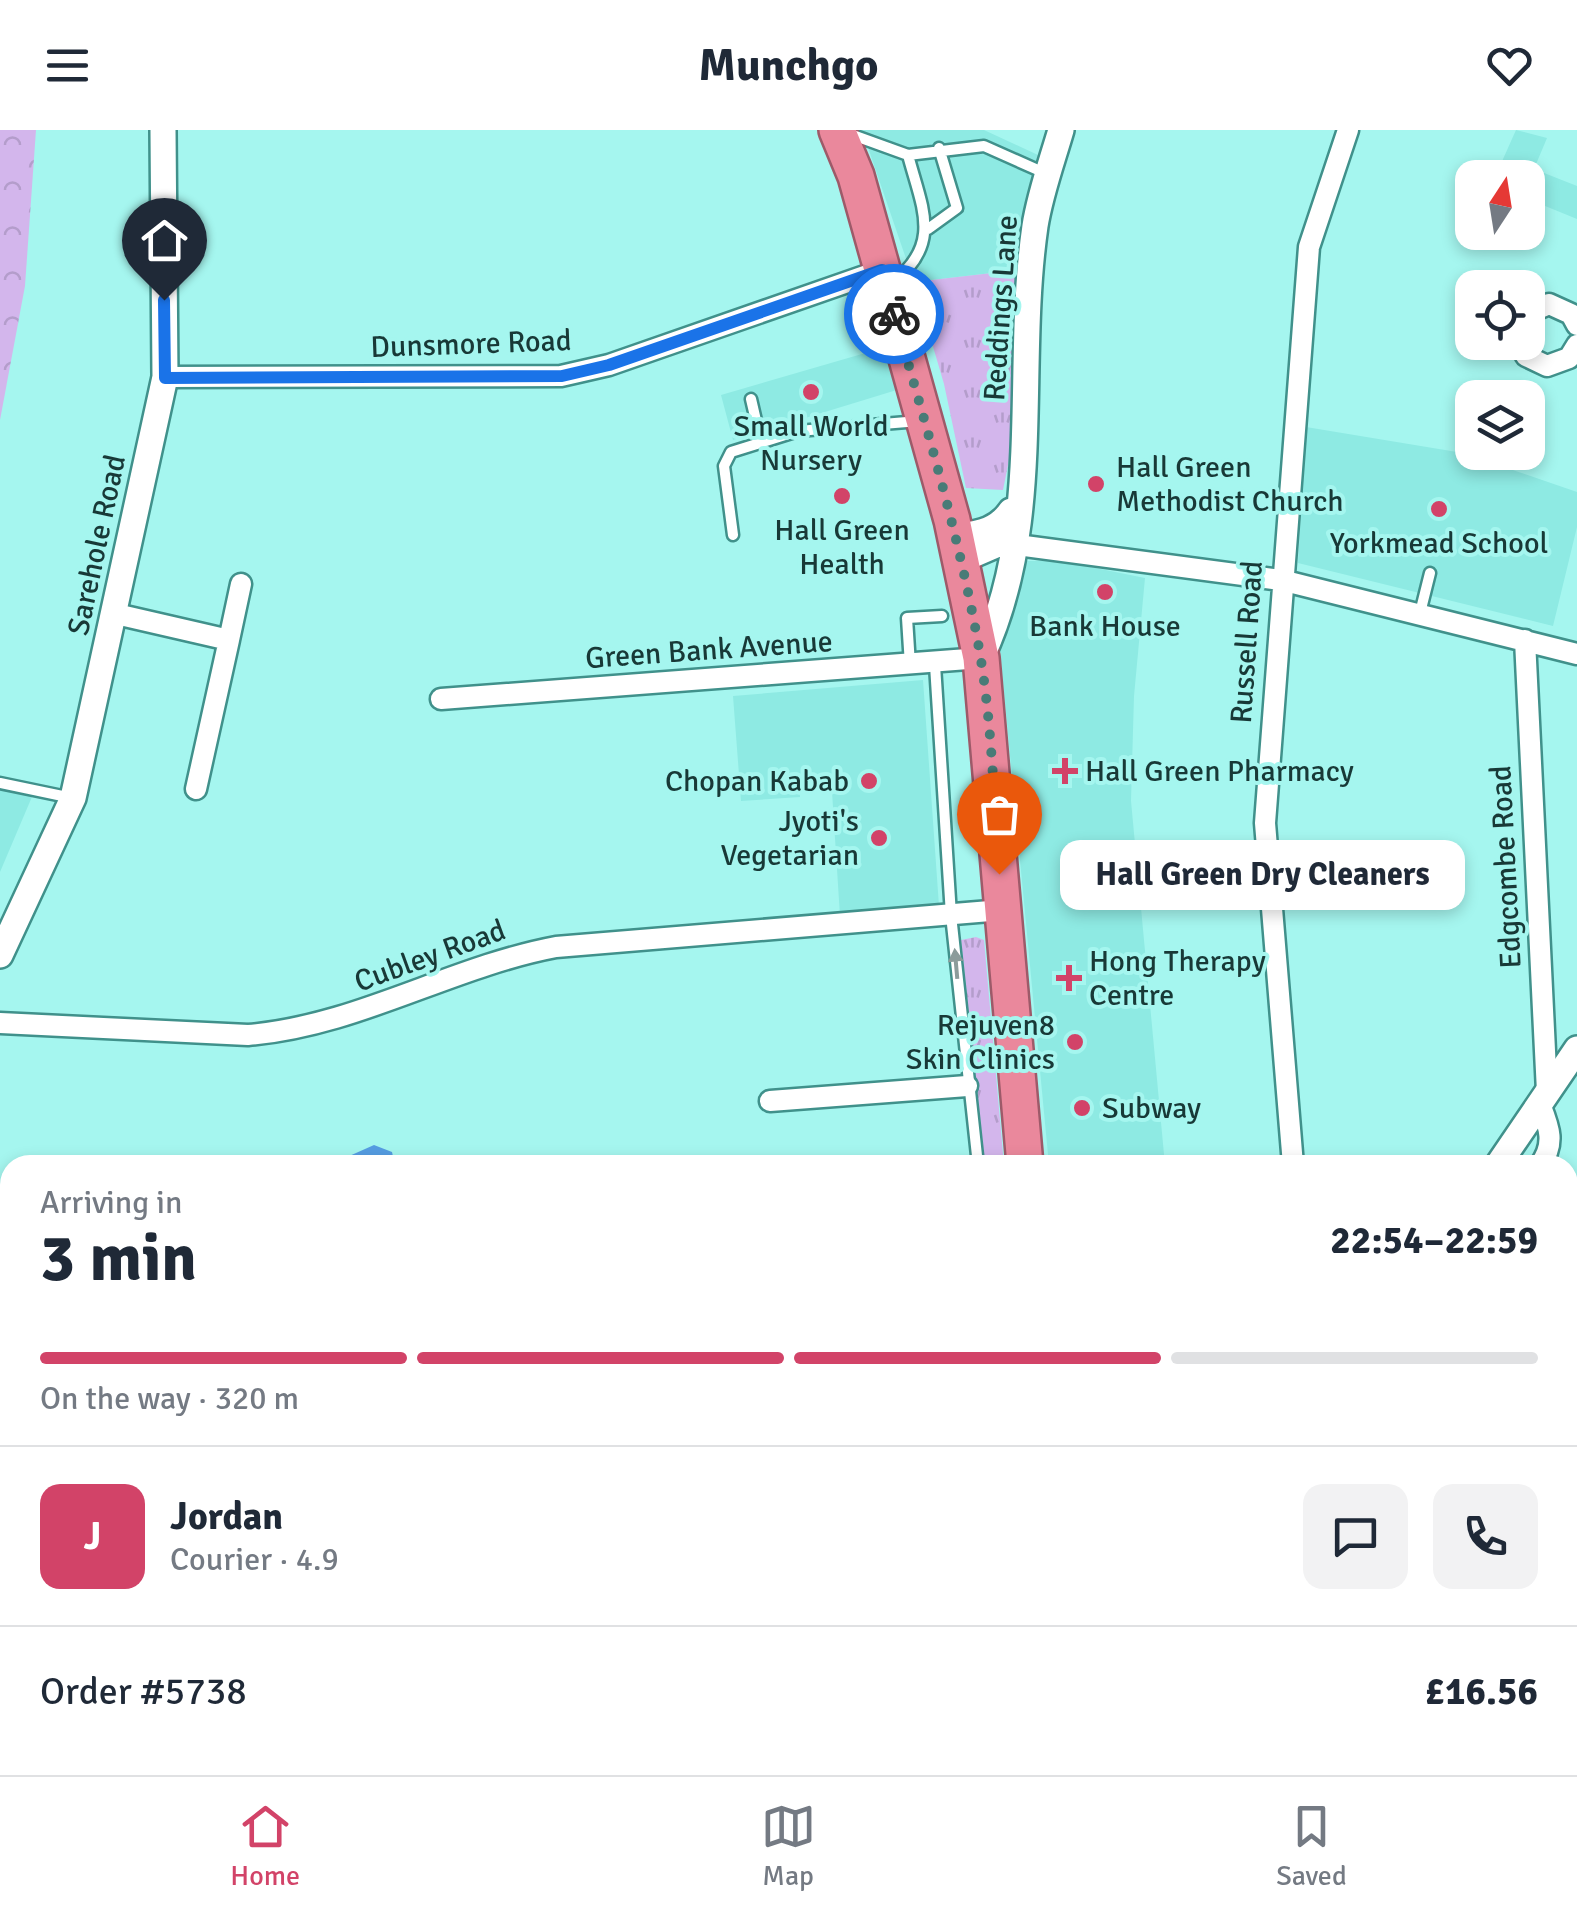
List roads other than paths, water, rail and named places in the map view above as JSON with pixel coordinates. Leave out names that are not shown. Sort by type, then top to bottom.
[{"type":"highway","points":[[838,130],[856,176],[959,548],[981,658],[1024,1155]]},
{"type":"street","name":"Sarehole Road","points":[[0,955],[73,798],[165,378],[163,130]]},
{"type":"street","name":"Reddings Lane","points":[[981,658],[1002,610],[1005,538],[1022,494],[1033,256],[1061,130]]},
{"type":"street","name":"Russell Road","points":[[1292,1155],[1265,824],[1309,247],[1348,130]]},
{"type":"street","name":"Dunsmore Road","points":[[165,378],[562,376],[609,365],[884,279]]},
{"type":"street","points":[[1545,306],[1550,304],[1571,314],[1577,325]]},
{"type":"street","points":[[1534,360],[1547,366],[1569,358],[1577,348]]},
{"type":"street","points":[[959,548],[1005,538],[1281,580],[1577,654]]},
{"type":"street","points":[[196,788],[241,584]]},
{"type":"street","points":[[116,614],[229,640]]},
{"type":"street","name":"Edgcombe Road","points":[[1525,640],[1543,1098],[1551,1132],[1546,1155]]},
{"type":"street","name":"Green Bank Avenue","points":[[441,699],[981,658]]},
{"type":"street","name":"Cubley Road","points":[[0,1023],[248,1035],[283,1032],[338,1021],[508,956],[556,947],[1002,910]]},
{"type":"street","points":[[1505,1155],[1577,1049]]},
{"type":"street","points":[[770,1101],[967,1086]]},
{"type":"lane","points":[[838,130],[908,155],[939,148],[984,146],[1048,175]]},
{"type":"lane","points":[[884,279],[914,266],[928,229],[957,208],[939,148]]},
{"type":"lane","points":[[908,155],[928,229]]},
{"type":"lane","points":[[751,399],[761,442]]},
{"type":"lane","points":[[733,535],[724,466],[732,452],[798,431],[924,421]]},
{"type":"lane","points":[[1420,613],[1430,573]]},
{"type":"lane","points":[[910,666],[906,618],[942,616]]},
{"type":"lane","points":[[934,664],[951,914],[977,1155]]},
{"type":"lane","points":[[0,783],[73,798]]},
{"type":"water","points":[[374,1145],[393,1155],[352,1155]]},
{"type":"place","name":"Small World Nursery","points":[[811,392]]},
{"type":"place","name":"Hall Green Methodist Church","points":[[1096,484]]},
{"type":"place","name":"Hall Green Health","points":[[842,496]]},
{"type":"place","name":"Yorkmead School","points":[[1439,509]]},
{"type":"place","name":"Bank House","points":[[1105,592]]},
{"type":"place","name":"Hall Green Pharmacy","points":[[1065,771]]},
{"type":"place","name":"Chopan Kabab","points":[[869,781]]},
{"type":"place","name":"Jyoti's Vegetarian","points":[[879,838]]},
{"type":"place","name":"Hall Green Dry Cleaners","points":[[999,874]]},
{"type":"place","name":"Hong Therapy Centre","points":[[1069,978]]},
{"type":"place","name":"Rejuven8 Skin Clinics","points":[[1075,1042]]},
{"type":"place","name":"Subway","points":[[1082,1108]]}]
